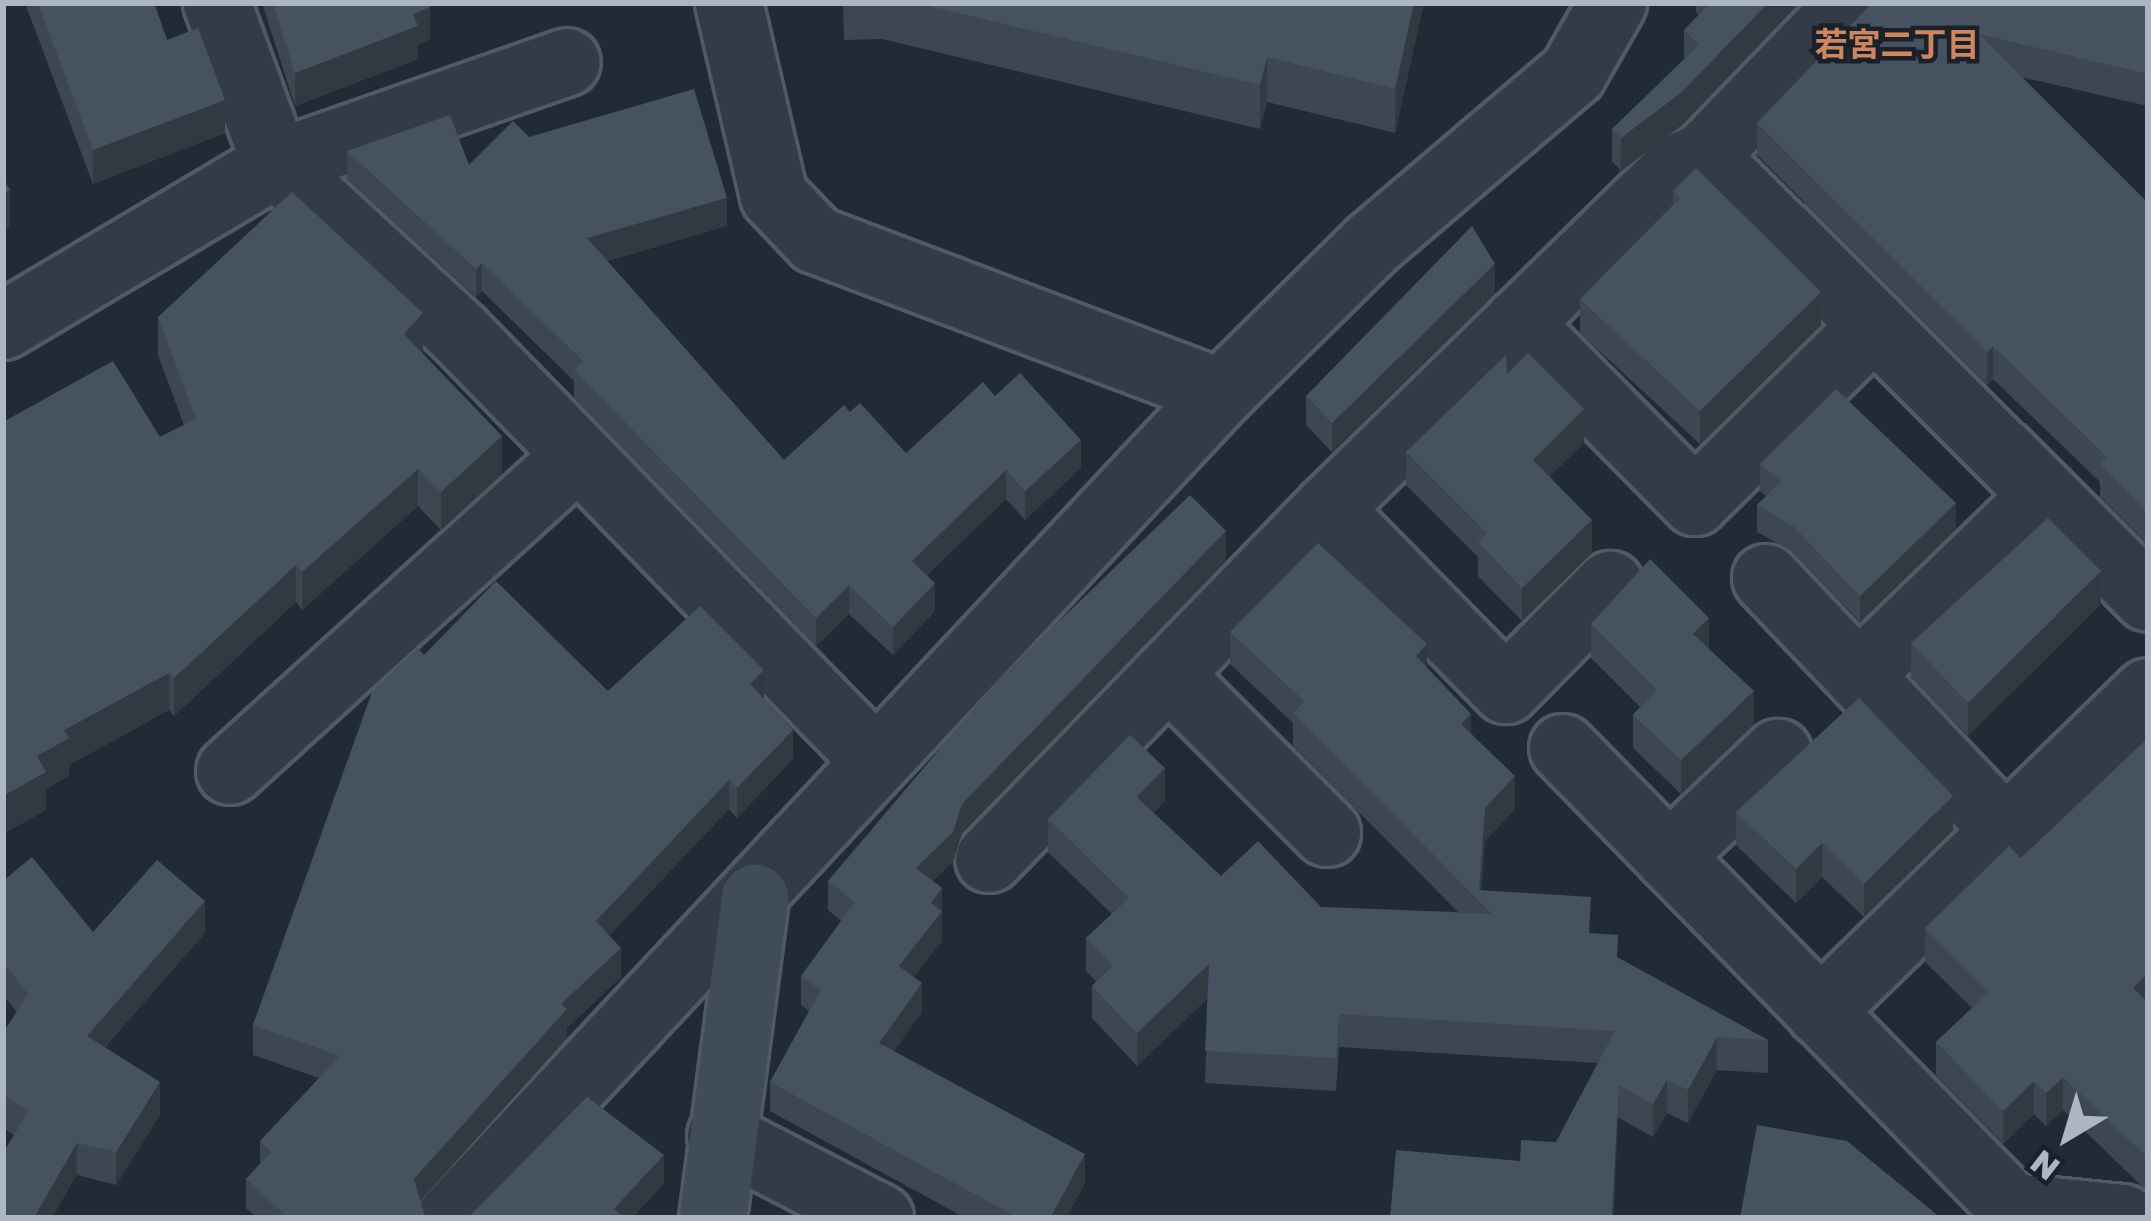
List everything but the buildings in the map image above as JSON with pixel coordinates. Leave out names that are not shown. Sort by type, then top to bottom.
[{"type":"street","points":[[217,3],[276,164],[578,456],[874,760]]},
{"type":"street","points":[[730,3],[774,196],[816,240],[1221,393]]},
{"type":"street","points":[[450,1218],[755,898],[874,760],[1221,393],[1372,244],[1574,73],[1613,3]]},
{"type":"street","points":[[988,859],[1328,509],[1677,168],[1705,156],[1851,3]]},
{"type":"street","points":[[3,326],[276,164],[568,62]]},
{"type":"street","points":[[1705,156],[2148,598]]},
{"type":"street","points":[[1518,323],[1695,502],[1874,325]]},
{"type":"street","points":[[230,771],[578,456]]},
{"type":"street","points":[[1859,675],[2044,495]]},
{"type":"street","points":[[1328,509],[1506,691],[1610,585]]},
{"type":"street","points":[[1766,578],[2006,831]]},
{"type":"street","points":[[1168,674],[1327,833]]},
{"type":"street","points":[[1820,1012],[2148,692]]},
{"type":"street","points":[[1563,748],[2012,1207],[2123,1218]]},
{"type":"street","points":[[1669,857],[1778,753]]},
{"type":"street","points":[[713,1218],[755,898]]},
{"type":"street","points":[[721,1136],[880,1218]]},
{"type":"district","name":"若宮二丁目","points":[[1897,44]]}]
